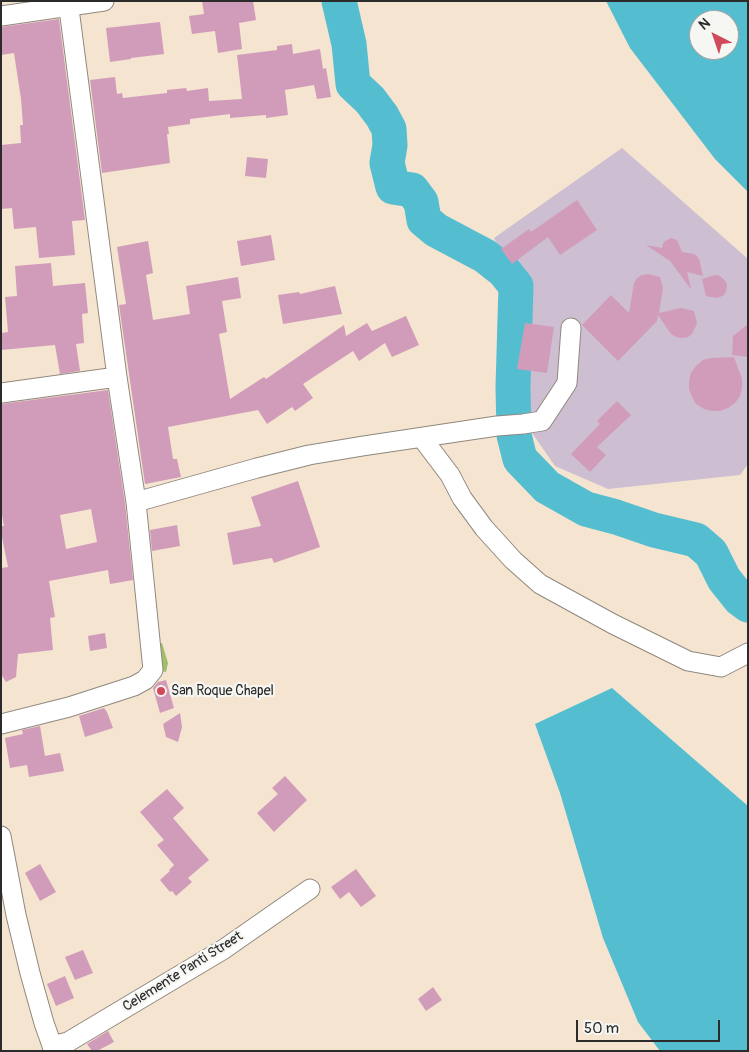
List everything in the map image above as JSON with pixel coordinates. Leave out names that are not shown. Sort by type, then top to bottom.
[{"type":"street","points":[[1,16],[68,4],[104,1]]},
{"type":"street","points":[[1,724],[69,707],[134,686],[145,680],[153,670],[136,502],[117,377],[68,4]]},
{"type":"street","points":[[136,502],[309,455],[497,426],[542,421],[567,383],[571,328]]},
{"type":"street","points":[[1,393],[117,377]]},
{"type":"street","points":[[422,438],[450,475],[462,498],[484,528],[513,560],[540,584],[613,624],[688,661],[720,666],[748,653]]},
{"type":"street","points":[[1,836],[24,948],[44,1023],[53,1048]]},
{"type":"street","name":"Celemente Panti Street","points":[[53,1048],[68,1042],[224,949],[310,889]]},
{"type":"shaded area","points":[[622,148],[748,259],[748,464],[740,475],[608,489],[555,466],[527,424],[517,369],[516,286],[494,238]]},
{"type":"green space","points":[[162,643],[168,663],[166,672],[157,670],[155,645]]},
{"type":"water","points":[[606,1],[748,1],[748,192],[715,159],[630,48]]},
{"type":"water","points":[[612,688],[748,806],[748,1051],[660,1051],[638,1022],[603,938],[560,793],[535,724]]},
{"type":"building","points":[[202,1],[253,1],[256,20],[239,23],[242,49],[218,53],[215,31],[192,34],[189,16],[204,14]]},
{"type":"building","points":[[59,19],[85,220],[72,221],[75,255],[39,258],[36,227],[14,229],[12,208],[1,209],[1,145],[21,143],[20,125],[23,125],[14,53],[1,55],[1,27]]},
{"type":"building","points":[[160,22],[164,54],[110,62],[106,28]]},
{"type":"building","points":[[292,44],[293,54],[320,49],[323,69],[326,68],[331,97],[317,99],[314,85],[285,90],[288,115],[266,118],[266,115],[230,118],[230,114],[190,119],[190,124],[168,127],[170,163],[102,173],[90,80],[115,77],[117,94],[122,93],[123,98],[167,93],[167,90],[186,88],[187,91],[208,88],[209,101],[242,99],[237,55],[277,50],[277,46]]},
{"type":"building","points":[[247,157],[268,159],[266,178],[245,176]]},
{"type":"building","points":[[577,200],[597,230],[560,255],[548,237],[512,264],[501,249],[529,229],[531,232]]},
{"type":"building","points":[[271,235],[275,260],[241,266],[237,241]]},
{"type":"building","points":[[671,238],[677,240],[682,252],[694,254],[699,259],[703,276],[687,272],[691,288],[670,261],[646,245],[662,248],[665,241]]},
{"type":"building","points":[[148,241],[153,273],[146,275],[153,320],[190,314],[186,286],[238,277],[241,298],[222,301],[227,332],[219,334],[230,399],[264,377],[266,379],[344,325],[346,336],[367,323],[372,331],[406,316],[419,345],[392,357],[385,343],[359,361],[353,351],[303,384],[313,398],[295,411],[292,407],[267,424],[258,410],[168,427],[173,459],[177,459],[181,477],[145,484],[119,305],[126,304],[117,247]]},
{"type":"building","points":[[51,263],[53,286],[85,283],[88,313],[82,314],[84,343],[76,344],[80,371],[60,374],[55,345],[1,350],[1,333],[8,332],[5,297],[17,296],[15,266]]},
{"type":"building","points":[[648,274],[660,277],[663,288],[659,313],[681,308],[694,311],[697,323],[692,334],[688,337],[676,337],[671,334],[658,315],[657,321],[618,361],[582,325],[611,295],[629,313],[634,283],[637,278]]},
{"type":"building","points":[[715,275],[720,276],[727,286],[724,295],[716,298],[706,296],[702,279]]},
{"type":"building","points":[[335,286],[342,314],[283,324],[278,295],[299,292],[300,294]]},
{"type":"building","points":[[525,323],[554,327],[547,373],[517,369]]},
{"type":"building","points":[[748,324],[748,357],[732,355],[733,336]]},
{"type":"building","points":[[734,357],[742,379],[740,396],[735,403],[720,411],[704,409],[696,404],[689,389],[689,381],[691,373],[696,366],[703,360],[711,358]]},
{"type":"building","points":[[108,390],[125,503],[133,580],[110,584],[108,570],[49,581],[55,617],[50,618],[53,650],[18,654],[16,677],[6,682],[1,674],[1,568],[8,567],[1,532],[1,526],[4,526],[1,509],[1,404]],"holes":[[[91,509],[97,542],[66,549],[60,515]]]},
{"type":"building","points":[[617,401],[631,415],[597,447],[606,455],[590,472],[571,454],[600,424],[597,421]]},
{"type":"building","points":[[298,481],[320,547],[274,563],[272,558],[233,565],[227,533],[261,526],[251,497]]},
{"type":"building","points":[[177,525],[180,546],[152,551],[150,530]]},
{"type":"building","points":[[105,633],[107,648],[90,651],[88,636]]},
{"type":"building","name":"San Roque Chapel","points":[[166,680],[174,708],[160,713],[153,688],[158,682]]},
{"type":"building","points":[[104,708],[113,728],[85,737],[79,716]]},
{"type":"building","points":[[180,713],[182,727],[178,742],[166,737],[163,724]]},
{"type":"building","points":[[40,726],[45,756],[60,753],[64,771],[29,777],[27,765],[10,768],[5,738],[23,734],[22,730]]},
{"type":"building","points":[[285,776],[307,800],[274,832],[257,813],[278,794],[272,788]]},
{"type":"building","points":[[167,789],[184,808],[173,818],[209,860],[188,878],[192,882],[176,896],[160,880],[174,865],[157,845],[164,840],[140,812]]},
{"type":"building","points":[[40,864],[56,892],[40,901],[25,873]]},
{"type":"building","points":[[356,869],[376,896],[361,907],[349,892],[340,899],[331,887]]},
{"type":"building","points":[[83,950],[93,973],[75,980],[65,957]]},
{"type":"building","points":[[65,976],[74,998],[56,1006],[47,984]]},
{"type":"building","points":[[433,987],[442,1000],[426,1011],[418,999]]},
{"type":"building","points":[[108,1031],[114,1042],[97,1051],[92,1051],[87,1044]]},
{"type":"waterway","points":[[339,1],[349,44],[353,84],[370,100],[389,129],[390,145],[387,163],[393,187],[412,190],[421,202],[424,220],[436,230],[485,256],[504,271],[516,286],[513,387],[514,435],[520,459],[547,487],[586,509],[654,530],[696,540],[711,553],[724,579],[740,599],[748,605]]},
{"type":"place","name":"San Roque Chapel","points":[[161,691]]}]
